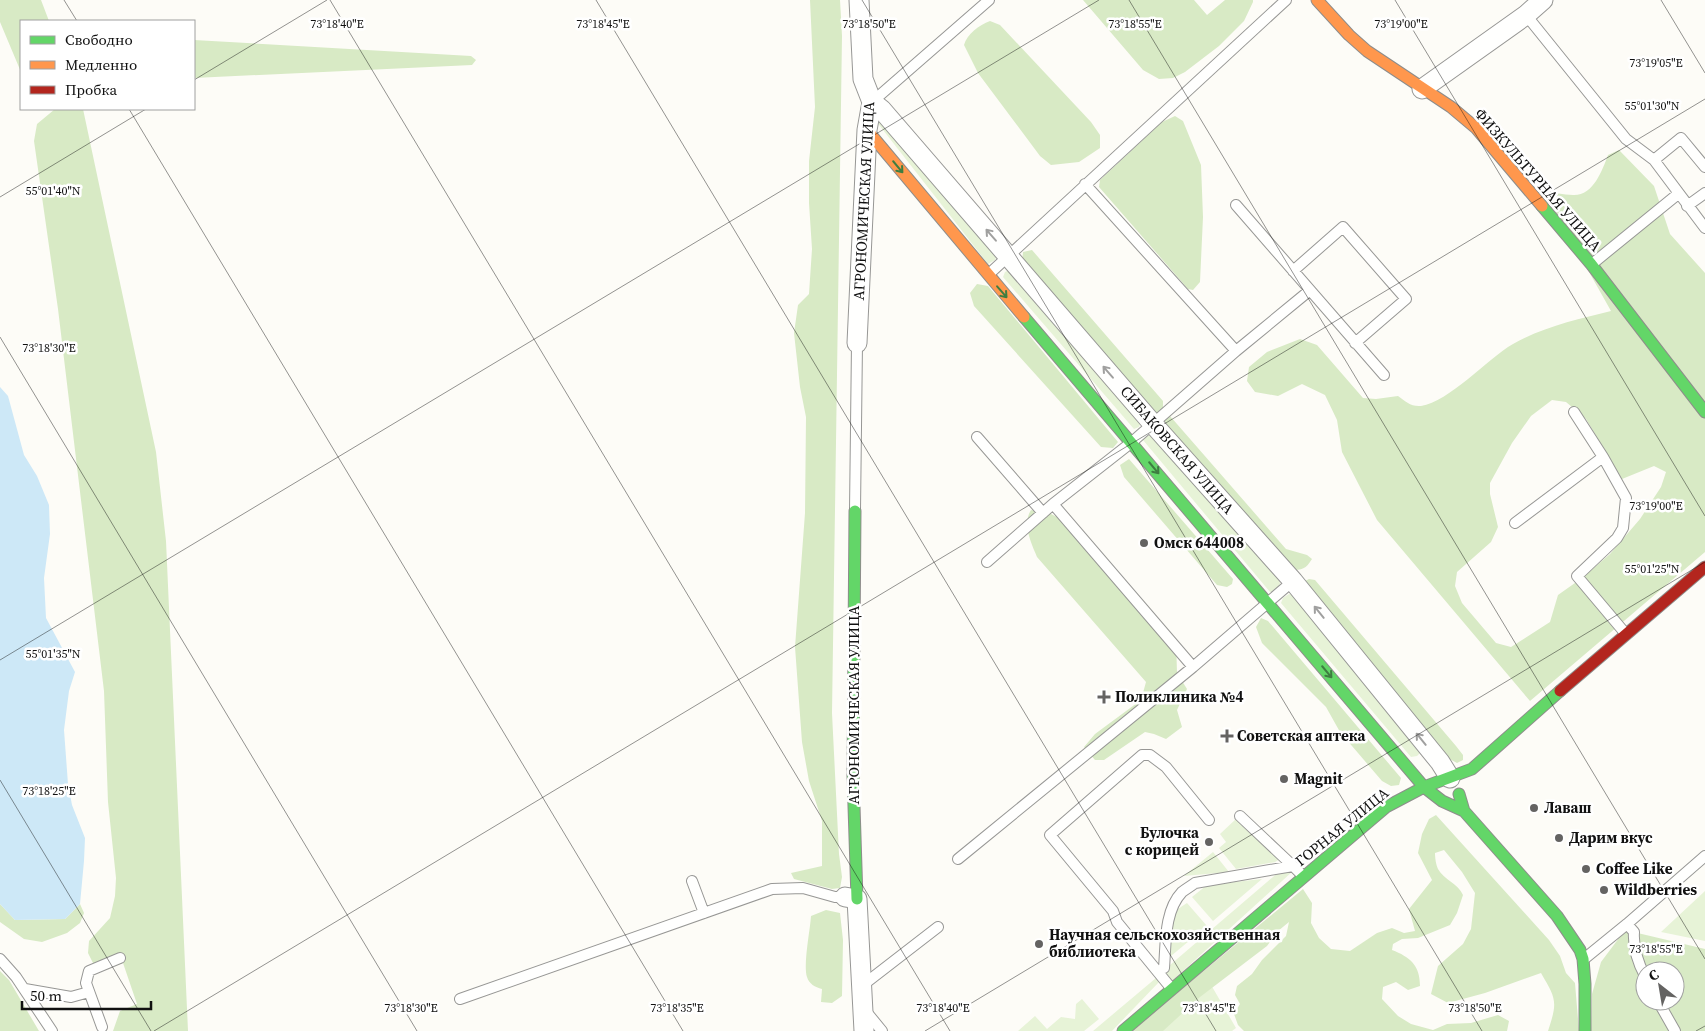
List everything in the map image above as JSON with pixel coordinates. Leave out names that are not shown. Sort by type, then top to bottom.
[{"type":"street","name":"АГРОНОМИЧЕСКАЯ УЛИЦА","points":[[857,343],[867,130],[872,102],[863,79],[859,0]]},
{"type":"street","name":"ФИЗКУЛЬТУРНАЯ УЛИЦА","points":[[1317,0],[1349,35],[1367,51],[1451,107],[1476,128],[1591,264],[1705,412]]},
{"type":"street","points":[[1422,89],[1526,15],[1543,0]]},
{"type":"street","name":"СИБАКОВСКАЯ УЛИЦА","points":[[872,102],[882,110],[1153,424],[1294,581],[1440,762],[1457,790],[1464,811],[1557,916],[1580,950],[1583,959]]},
{"type":"street","name":"СИБАКОВСКАЯ УЛИЦА","points":[[867,130],[1424,787],[1438,799],[1464,811]]},
{"type":"street","name":"АГРОНОМИЧЕСКАЯ УЛИЦА","points":[[855,510],[850,898],[862,985],[864,1031]]},
{"type":"street","name":"ГОРНАЯ УЛИЦА","points":[[1123,1031],[1386,807],[1424,787],[1472,769],[1705,567]]},
{"type":"street","points":[[1583,959],[1585,1031]]},
{"type":"lane","points":[[872,102],[989,0]]},
{"type":"lane","points":[[988,275],[1286,0]]},
{"type":"lane","points":[[1526,15],[1626,139],[1654,160],[1705,228]]},
{"type":"lane","points":[[1654,160],[1681,138],[1705,167]]},
{"type":"lane","points":[[1085,184],[1236,351]]},
{"type":"lane","points":[[1687,206],[1705,193]]},
{"type":"lane","points":[[1591,264],[1678,194]]},
{"type":"lane","points":[[1236,205],[1384,375]]},
{"type":"lane","points":[[1292,271],[1343,227],[1356,241],[1406,299],[1355,343]]},
{"type":"lane","points":[[987,562],[1042,513],[1132,442],[1236,351],[1309,291]]},
{"type":"lane","points":[[855,510],[857,343]]},
{"type":"lane","points":[[1574,412],[1603,457],[1626,498],[1623,528],[1617,538],[1578,576],[1626,634]]},
{"type":"lane","points":[[977,437],[1042,513]]},
{"type":"lane","points":[[1515,523],[1603,457]]},
{"type":"lane","points":[[1054,504],[1193,667]]},
{"type":"lane","points":[[958,859],[1193,667],[1294,581]]},
{"type":"lane","points":[[1172,989],[1117,922],[1113,911],[1050,835],[1142,755],[1150,755],[1166,767],[1209,820]]},
{"type":"lane","points":[[1240,816],[1304,877]]},
{"type":"lane","points":[[1583,959],[1627,924],[1705,856]]},
{"type":"lane","points":[[1164,968],[1168,921],[1182,892],[1195,883],[1293,866]]},
{"type":"lane","points":[[692,880],[704,913]]},
{"type":"lane","points":[[460,999],[772,889],[802,888],[836,897],[850,898]]},
{"type":"lane","points":[[1627,924],[1634,932],[1633,941],[1639,961]]},
{"type":"lane","points":[[862,985],[938,927]]},
{"type":"lane","points":[[102,1027],[86,983],[89,971],[120,958]]},
{"type":"lane","points":[[0,959],[25,989],[52,1031]]},
{"type":"lane","points":[[25,989],[71,997],[89,992]]},
{"type":"lane","points":[[863,1009],[882,1031]]},
{"type":"lane","points":[[1664,1011],[1675,1031]]},
{"type":"green space","points":[[0,0],[41,0],[49,20],[20,20],[20,70],[0,22]]},
{"type":"green space","points":[[810,0],[840,0],[842,36],[832,713],[839,854],[842,877],[840,888],[832,889],[794,879],[791,873],[822,866],[822,821],[809,781],[802,742],[795,647],[805,513],[806,417],[800,387],[794,333],[798,305],[809,294],[812,249],[809,161],[815,107]]},
{"type":"green space","points":[[1083,0],[1194,0],[1207,15],[1225,0],[1253,0],[1253,2],[1244,21],[1219,46],[1185,72],[1173,78],[1159,79],[1143,70]]},
{"type":"green space","points":[[990,21],[1000,25],[1091,122],[1100,135],[1100,148],[1079,162],[1051,165],[1040,156],[978,73],[964,45],[974,30]]},
{"type":"green space","points":[[195,40],[471,56],[476,60],[472,65],[195,78]]},
{"type":"green space","points":[[54,110],[83,110],[156,452],[166,541],[188,1031],[113,1031],[120,1011],[137,1004],[123,963],[104,970],[94,965],[88,953],[89,941],[110,918],[115,896],[116,878],[108,802],[104,691],[58,309],[34,141],[37,124]]},
{"type":"green space","points":[[1175,116],[1183,121],[1201,165],[1203,217],[1200,282],[1193,290],[1188,289],[1099,187],[1100,180],[1162,122]]},
{"type":"green space","points":[[880,118],[997,255],[995,260],[988,264],[876,121]]},
{"type":"green space","points":[[1619,150],[1654,186],[1670,234],[1705,273],[1705,552],[1530,701],[1377,520],[1342,452],[1337,420],[1325,395],[1302,384],[1278,396],[1255,392],[1247,381],[1249,367],[1267,352],[1300,339],[1317,345],[1363,398],[1376,399],[1398,396],[1411,405],[1421,406],[1444,397],[1503,351],[1524,338],[1561,324],[1611,311],[1544,192],[1573,195],[1586,191],[1596,181],[1608,155]],"holes":[[[1552,400],[1566,402],[1586,419],[1622,479],[1654,466],[1666,472],[1661,487],[1640,519],[1610,554],[1582,578],[1558,595],[1550,622],[1511,647],[1496,643],[1462,603],[1455,586],[1457,572],[1491,542],[1498,527],[1490,494],[1490,483],[1512,443],[1531,416]]]},
{"type":"green space","points":[[1032,250],[1163,401],[1163,411],[1154,416],[1022,263],[1023,252]]},
{"type":"green space","points":[[1009,270],[1141,422],[1139,427],[1134,429],[1003,277],[1005,272]]},
{"type":"green space","points":[[977,284],[988,286],[1118,442],[1113,448],[1101,447],[974,306],[970,293]]},
{"type":"green space","points":[[1170,416],[1286,549],[1307,555],[1312,559],[1306,567],[1291,570],[1163,425],[1164,418]]},
{"type":"green space","points":[[1152,434],[1279,577],[1280,584],[1276,591],[1270,592],[1143,440]]},
{"type":"green space","points":[[1129,459],[1233,579],[1232,584],[1227,587],[1217,585],[1124,477],[1120,465]]},
{"type":"green space","points":[[1031,510],[1051,514],[1082,530],[1176,639],[1177,673],[1187,689],[1177,710],[1182,727],[1166,739],[1145,732],[1104,760],[1095,760],[1084,747],[1095,734],[1141,700],[1146,682],[1037,557],[1027,527],[1028,515]]},
{"type":"green space","points":[[1309,579],[1315,580],[1456,746],[1463,755],[1463,760],[1457,763],[1446,757],[1303,582]]},
{"type":"green space","points":[[1289,594],[1295,595],[1422,751],[1417,756],[1411,757],[1281,603],[1283,598]]},
{"type":"green space","points":[[1261,618],[1268,621],[1401,778],[1399,785],[1391,786],[1382,781],[1340,732],[1326,707],[1262,643],[1256,627]]},
{"type":"green space","points":[[1436,815],[1549,940],[1560,956],[1566,973],[1575,983],[1579,1031],[1548,1031],[1554,1000],[1541,973],[1485,993],[1448,1003],[1431,994],[1438,966],[1463,944],[1471,929],[1475,893],[1462,872],[1444,850],[1435,853],[1436,863],[1441,873],[1458,887],[1463,895],[1457,913],[1450,925],[1418,938],[1402,939],[1393,944],[1392,950],[1409,959],[1416,967],[1420,986],[1408,990],[1396,982],[1383,987],[1382,999],[1398,1016],[1411,1024],[1433,1030],[1447,1024],[1471,1023],[1498,1015],[1509,1021],[1507,1031],[1244,1031],[1238,1025],[1234,1014],[1240,1004],[1235,995],[1237,986],[1252,974],[1262,960],[1286,936],[1289,922],[1278,931],[1267,946],[1200,997],[1163,1031],[1131,1031],[1303,889],[1312,903],[1311,923],[1319,938],[1331,949],[1350,951],[1377,933],[1392,928],[1404,933],[1415,931],[1409,909],[1432,880],[1418,853],[1422,834],[1429,819]]},
{"type":"green space","points":[[1237,818],[1280,859],[1275,862],[1236,869],[1219,848],[1226,842],[1220,834]]},
{"type":"green space","points":[[1213,852],[1229,872],[1184,876]]},
{"type":"green space","points":[[1280,871],[1293,871],[1172,981],[1163,971]]},
{"type":"green space","points":[[1262,879],[1213,921],[1192,897],[1207,885]]},
{"type":"green space","points":[[1705,891],[1705,941],[1661,932]]},
{"type":"green space","points":[[1187,903],[1207,926],[1171,956],[1170,940],[1173,919],[1177,910]]},
{"type":"green space","points":[[0,904],[15,920],[65,919],[80,904],[84,913],[80,923],[67,933],[42,942],[24,939],[0,922]]},
{"type":"green space","points":[[826,910],[840,913],[843,940],[842,996],[832,1003],[821,1002],[822,989],[811,983],[806,972],[811,916]]},
{"type":"green space","points":[[1625,930],[1705,949],[1705,1031],[1591,1031],[1592,994],[1601,962]]},
{"type":"green space","points":[[0,971],[9,980],[39,1031],[0,1031]]},
{"type":"green space","points":[[1203,971],[1236,1028],[1232,1031],[1134,1031]]},
{"type":"green space","points":[[1156,978],[1160,981],[1112,1031],[1093,1031]]},
{"type":"green space","points":[[1082,999],[1099,1019],[1084,1031],[1018,1031],[1035,1016],[1047,1029],[1061,1017],[1075,1019],[1076,1004]]},
{"type":"water","points":[[0,387],[8,396],[24,455],[37,476],[49,505],[50,534],[44,578],[46,618],[75,672],[69,691],[64,730],[68,784],[72,805],[85,838],[80,904],[65,919],[15,920],[0,904]]},
{"type":"traffic: fast","points":[[1542,206],[1591,264],[1705,412]]},
{"type":"traffic: fast","points":[[1024,317],[1424,787],[1442,801],[1464,811]]},
{"type":"traffic: fast","points":[[855,511],[853,775],[857,899]]},
{"type":"traffic: fast","points":[[1123,1031],[1386,807],[1424,787],[1472,769],[1560,691]]},
{"type":"traffic: fast","points":[[1459,794],[1464,811],[1557,916],[1580,950],[1583,959],[1585,984],[1585,1031]]},
{"type":"traffic: slow","points":[[1317,0],[1349,35],[1367,51],[1451,107],[1476,128],[1542,206]]},
{"type":"traffic: slow","points":[[867,130],[1024,317]]},
{"type":"traffic: jam","points":[[1560,691],[1705,567]]},
{"type":"place","name":"Омск 644008","points":[[1144,543]]},
{"type":"place","name":"Поликлиника №4","points":[[1104,697]]},
{"type":"place","name":"Советская аптека","points":[[1227,736]]},
{"type":"place","name":"Magnit","points":[[1284,779]]},
{"type":"place","name":"Лаваш","points":[[1534,808]]},
{"type":"place","name":"Дарим вкус","points":[[1559,838]]},
{"type":"place","name":"Булочка с корицей","points":[[1209,842]]},
{"type":"place","name":"Coffee Like","points":[[1586,869]]},
{"type":"place","name":"Wildberries","points":[[1604,890]]},
{"type":"place","name":"Научная сельскохозяйственная библиотека","points":[[1039,944]]}]
